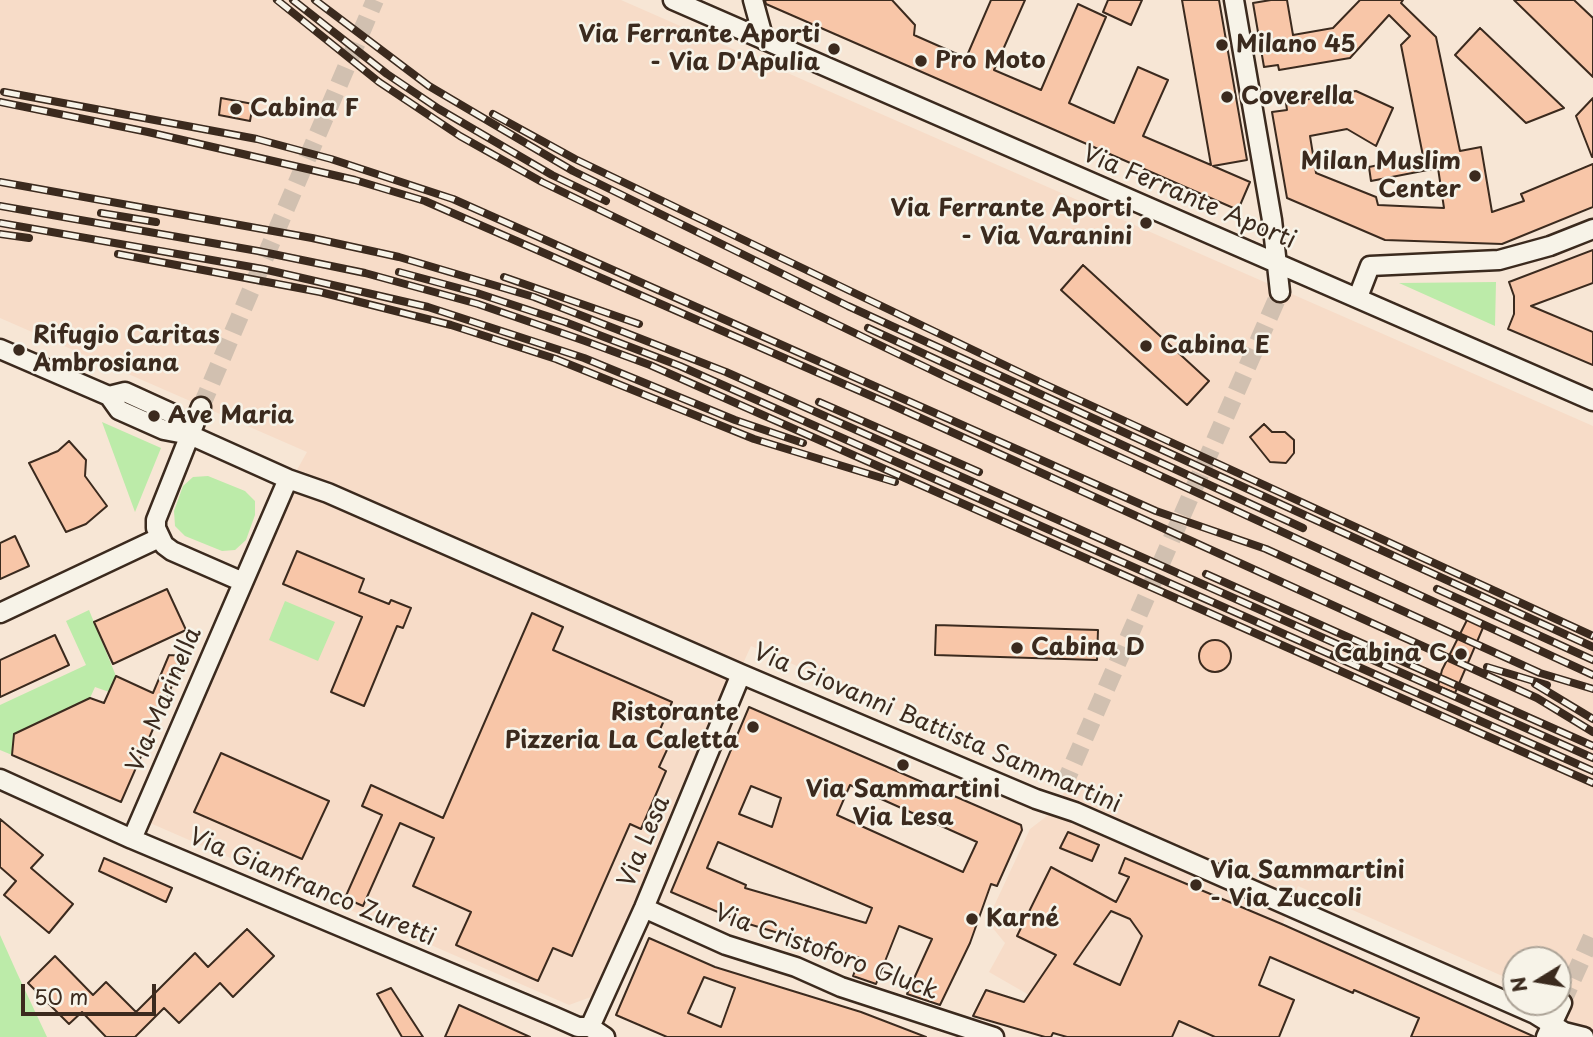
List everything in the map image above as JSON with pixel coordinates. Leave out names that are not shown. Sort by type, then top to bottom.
[{"type":"street","points":[[753,0],[764,40]]},
{"type":"street","points":[[1234,0],[1280,292]]},
{"type":"street","name":"Via Ferrante Aporti","points":[[676,1],[1593,401]]},
{"type":"street","points":[[1358,297],[1370,266],[1499,260],[1549,246],[1593,229]]},
{"type":"street","points":[[0,349],[109,396],[119,410],[164,430],[190,435]]},
{"type":"street","points":[[201,407],[156,520],[159,538],[172,551],[243,582]]},
{"type":"street","name":"Via Giovanni Battista Sammartini","points":[[190,435],[288,480],[328,493],[741,674],[1055,805],[1535,1014],[1557,1033],[1584,1037]]},
{"type":"street","name":"Via Marinella","points":[[132,839],[288,480]]},
{"type":"street","points":[[0,613],[159,538]]},
{"type":"street","name":"Via Lesa","points":[[590,1027],[644,908],[741,674]]},
{"type":"street","name":"Via Gianfranco Zuretti","points":[[0,779],[132,839],[578,1027],[590,1027],[606,1037]]},
{"type":"street","points":[[1055,805],[1063,787]]},
{"type":"street","name":"Via Cristoforo Gluck","points":[[644,908],[726,946],[948,1030],[994,1037]]},
{"type":"shaded area","points":[[0,0],[621,0],[1593,426],[1593,1037],[1555,1037],[1567,1016],[1572,1016],[1572,946],[1502,946],[1502,976],[1298,886],[1237,1037],[1119,1037],[1043,1003],[989,972],[1005,943],[987,921],[1030,829],[1056,809],[1068,784],[751,646],[591,997],[569,1005],[150,823],[293,477],[307,452],[0,318]]},
{"type":"green space","points":[[1496,282],[1495,326],[1399,283]]},
{"type":"green space","points":[[102,422],[161,448],[135,512]]},
{"type":"green space","points":[[208,476],[245,491],[255,501],[255,515],[246,540],[235,550],[222,551],[185,536],[175,526],[174,511],[183,486],[193,477]]},
{"type":"green space","points":[[285,601],[335,622],[318,661],[269,640]]},
{"type":"green space","points":[[89,610],[116,676],[109,692],[95,687],[90,698],[14,734],[12,755],[0,750],[0,705],[86,665],[66,621]]},
{"type":"green space","points":[[0,935],[17,973],[47,1037],[0,1037]]},
{"type":"building","points":[[765,0],[892,0],[915,25],[914,35],[966,58],[991,0],[1025,0],[994,70],[1041,90],[1078,4],[1106,17],[1069,103],[1114,123],[1138,67],[1168,80],[1143,136],[1211,165],[1182,0],[1219,0],[1247,160],[1213,166],[1250,182],[1238,210],[766,4]]},
{"type":"building","points":[[1108,0],[1142,0],[1131,25],[1103,12]]},
{"type":"building","points":[[1287,0],[1293,35],[1333,28],[1360,0],[1403,0],[1401,3],[1436,37],[1460,151],[1481,147],[1492,212],[1524,201],[1521,194],[1593,164],[1593,207],[1502,244],[1385,240],[1287,198],[1272,112],[1287,110],[1286,103],[1356,91],[1393,108],[1376,146],[1347,129],[1310,136],[1316,173],[1376,197],[1378,205],[1444,208],[1438,168],[1371,181],[1369,167],[1423,156],[1401,45],[1410,36],[1389,15],[1350,58],[1279,70],[1278,65],[1264,67],[1253,3]]},
{"type":"building","points":[[1514,0],[1574,0],[1593,18],[1593,77]]},
{"type":"building","points":[[1480,28],[1564,108],[1526,123],[1455,55]]},
{"type":"building","name":"Cabina F","points":[[221,98],[253,104],[250,121],[219,115]]},
{"type":"building","points":[[1593,98],[1593,157],[1592,157],[1576,116]]},
{"type":"building","points":[[1593,250],[1593,283],[1531,306],[1593,332],[1593,365],[1508,329],[1514,314],[1514,296],[1509,282]]},
{"type":"building","name":"Cabina E","points":[[1083,265],[1209,381],[1187,405],[1061,290]]},
{"type":"building","points":[[1264,424],[1272,432],[1285,432],[1294,440],[1294,453],[1286,463],[1270,462],[1250,437]]},
{"type":"building","points":[[69,441],[86,460],[85,476],[107,506],[86,524],[66,532],[29,463],[58,451]]},
{"type":"building","points":[[15,536],[29,566],[0,579],[0,543]]},
{"type":"building","points":[[297,551],[364,579],[359,592],[389,604],[391,600],[411,608],[403,628],[397,626],[364,706],[331,692],[362,617],[283,584]]},
{"type":"building","points":[[167,589],[186,630],[113,664],[94,622]]},
{"type":"building","points":[[532,613],[563,627],[553,650],[672,702],[658,734],[672,739],[659,767],[666,771],[641,829],[630,824],[572,956],[553,948],[538,981],[456,945],[471,912],[413,886],[434,838],[400,823],[363,906],[345,898],[382,815],[362,806],[371,785],[443,818]]},
{"type":"building","name":"Cabina C","points":[[1469,616],[1485,623],[1455,693],[1438,686],[1442,670]]},
{"type":"building","name":"Cabina D","points":[[936,625],[1098,630],[1097,660],[935,655]]},
{"type":"building","points":[[55,635],[69,665],[0,697],[0,660]]},
{"type":"building","points":[[1215,640],[1227,644],[1231,656],[1227,668],[1215,672],[1203,668],[1199,656],[1203,644]]},
{"type":"building","points":[[169,655],[185,656],[121,802],[12,755],[14,734],[90,698],[104,703],[116,676],[153,693]]},
{"type":"building","points":[[749,707],[1021,825],[1022,830],[997,886],[991,884],[970,943],[940,1005],[907,994],[932,939],[899,926],[876,984],[853,976],[860,958],[739,921],[671,892]],"holes":[[[850,785],[977,842],[963,872],[837,815]],[[751,786],[781,798],[772,827],[739,814]],[[718,842],[872,908],[866,923],[745,888],[746,885],[707,868]]]},
{"type":"building","points":[[221,753],[329,801],[302,859],[194,812]]},
{"type":"building","points":[[0,819],[43,855],[31,868],[73,904],[49,933],[4,895],[16,881],[0,867]]},
{"type":"building","points":[[1068,832],[1099,845],[1092,861],[1060,848]]},
{"type":"building","points":[[104,858],[172,888],[166,902],[99,871]]},
{"type":"building","points":[[1125,858],[1284,925],[1535,1037],[1411,1037],[1419,1018],[1270,957],[1259,985],[1294,1000],[1279,1037],[1215,1037],[1179,1021],[1172,1037],[1067,1037],[1053,1033],[1051,1037],[1045,1037],[973,1016],[986,990],[1024,1002],[1056,955],[1017,936],[1051,867],[1116,902],[1129,877],[1119,873]],"holes":[[[1111,911],[1130,919],[1142,936],[1120,985],[1074,964]]]},
{"type":"building","points":[[247,929],[274,956],[233,997],[220,983],[179,1023],[164,1008],[135,1037],[106,1037],[82,1012],[69,1024],[28,983],[55,956],[93,995],[106,982],[136,1012],[195,953],[208,967]]},
{"type":"building","points":[[649,938],[715,967],[861,1012],[926,1037],[667,1037],[616,1015]],"holes":[[[704,977],[735,988],[721,1027],[688,1013]]]},
{"type":"building","points":[[391,988],[423,1037],[402,1037],[377,994]]},
{"type":"building","points":[[459,1005],[530,1037],[445,1037]]},
{"type":"tunnel","points":[[201,407],[375,0]]},
{"type":"tunnel","points":[[1063,787],[1280,292]]},
{"type":"tunnel","points":[[1572,981],[1593,934]]},
{"type":"railway","points":[[277,0],[379,82],[460,136],[542,182],[948,378],[1593,675]]},
{"type":"railway","points":[[293,0],[387,74],[439,109],[552,175],[606,201]]},
{"type":"railway","points":[[315,0],[429,86],[573,171],[848,306],[1593,647]]},
{"type":"railway","points":[[4,92],[257,139],[331,159],[453,199],[1156,511],[1266,549],[1540,673],[1593,689]]},
{"type":"railway","points":[[0,102],[148,132],[355,180],[425,201],[892,405],[1537,698],[1593,732]]},
{"type":"railway","points":[[493,114],[575,159],[1042,383],[1593,636]]},
{"type":"railway","points":[[0,182],[312,238],[399,257],[534,297],[726,372],[1593,758]]},
{"type":"railway","points":[[0,206],[258,251],[365,273],[478,304],[585,341],[650,365],[1593,783]]},
{"type":"railway","points":[[101,213],[156,222]]},
{"type":"railway","points":[[0,223],[263,269],[428,307],[584,358],[735,420],[803,443]]},
{"type":"railway","points":[[0,234],[29,238]]},
{"type":"railway","points":[[118,254],[320,292],[451,325],[556,359],[754,439],[895,482]]},
{"type":"railway","points":[[399,272],[477,293],[565,322],[680,366],[1593,771]]},
{"type":"railway","points":[[504,277],[639,324]]},
{"type":"railway","points":[[868,328],[1303,528]]},
{"type":"railway","points":[[819,402],[979,472]]},
{"type":"railway","points":[[1206,574],[1593,746]]},
{"type":"railway","points":[[1437,589],[1593,660]]},
{"type":"railway","points":[[1487,667],[1547,685]]},
{"type":"railway","points":[[1535,684],[1593,719]]},
{"type":"place","name":"Milano 45","points":[[1222,45]]},
{"type":"place","name":"Via Ferrante Aporti - Via D'Apulia","points":[[834,49]]},
{"type":"place","name":"Pro Moto","points":[[921,61]]},
{"type":"place","name":"Coverella","points":[[1227,97]]},
{"type":"place","name":"Cabina F","points":[[236,109]]},
{"type":"place","name":"Milan Muslim Center","points":[[1475,176]]},
{"type":"place","name":"Via Ferrante Aporti - Via Varanini","points":[[1146,223]]},
{"type":"place","name":"Cabina E","points":[[1146,346]]},
{"type":"place","name":"Rifugio Caritas Ambrosiana","points":[[19,350]]},
{"type":"place","name":"Ave Maria","points":[[154,416]]},
{"type":"place","name":"Cabina D","points":[[1017,648]]},
{"type":"place","name":"Cabina C","points":[[1461,654]]},
{"type":"place","name":"Ristorante Pizzeria La Caletta","points":[[753,727]]},
{"type":"place","name":"Via Sammartini Via Lesa","points":[[903,765]]},
{"type":"place","name":"Via Sammartini - Via Zuccoli","points":[[1196,885]]},
{"type":"place","name":"Karné","points":[[972,919]]}]
